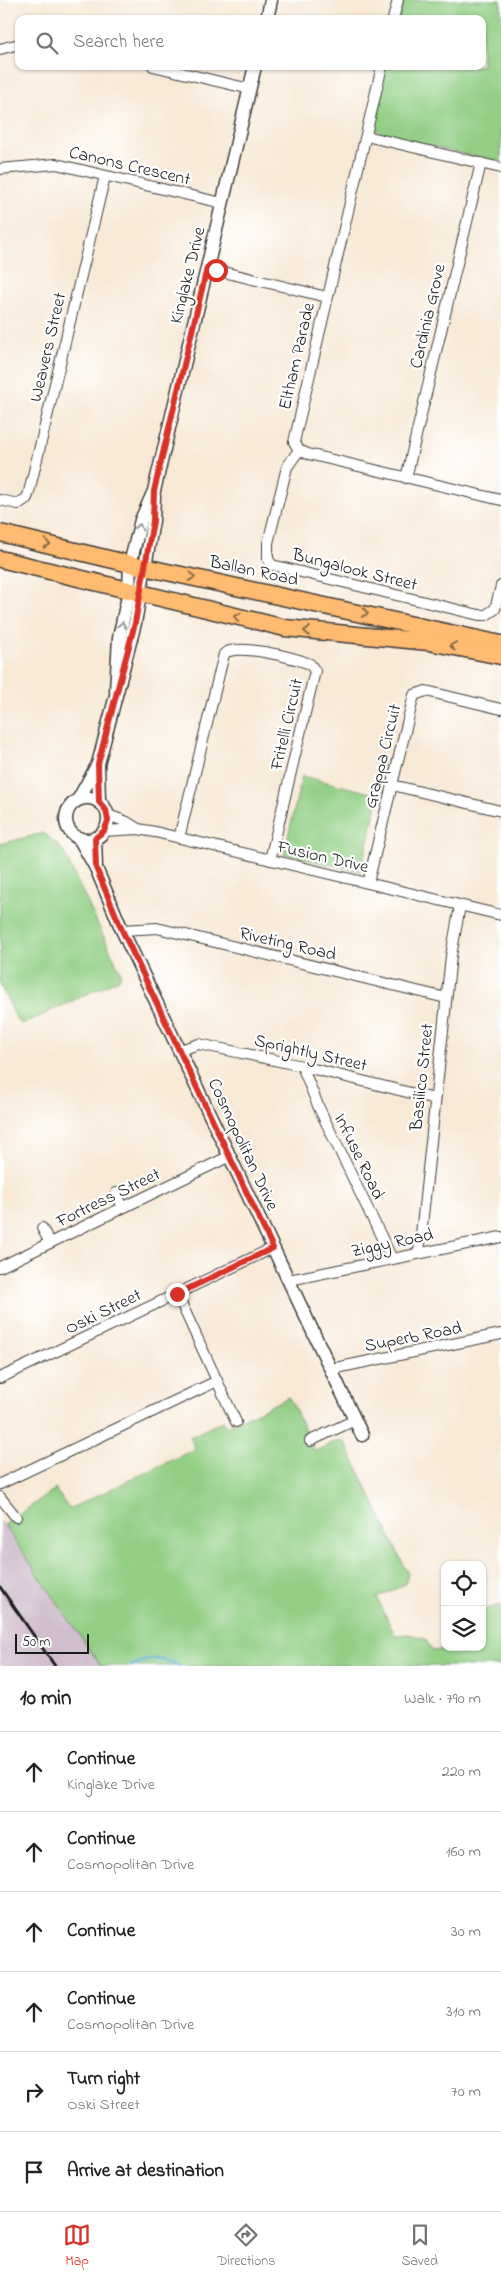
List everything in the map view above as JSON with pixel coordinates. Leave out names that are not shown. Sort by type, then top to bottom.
[{"type":"main road","name":"Ballan Road","points":[[0,533],[137,566],[501,644]]},
{"type":"main road","points":[[0,559],[285,628],[429,642],[501,656]]},
{"type":"street","points":[[268,15],[271,0]]},
{"type":"street","points":[[395,15],[398,0]]},
{"type":"street","points":[[0,49],[15,45]]},
{"type":"street","points":[[170,70],[250,89]]},
{"type":"street","name":"Kinglake Drive","points":[[137,566],[141,520],[154,491],[254,70]]},
{"type":"street","name":"Eltham Parade","points":[[299,450],[294,442],[294,432],[381,70]]},
{"type":"street","points":[[366,136],[501,168]]},
{"type":"street","name":"Cardinia Grove","points":[[406,478],[481,163]]},
{"type":"street","name":"Canons Crescent","points":[[0,169],[56,164],[222,203]]},
{"type":"street","name":"Weavers Street","points":[[0,500],[18,504],[27,498],[29,492],[105,176]]},
{"type":"street","points":[[207,268],[327,296]]},
{"type":"street","points":[[299,450],[308,454],[501,500]]},
{"type":"street","name":"Bungalook Street","points":[[299,450],[287,467],[268,543],[268,559],[272,565],[472,614],[497,615],[501,586]]},
{"type":"street","points":[[98,764],[99,802],[108,815],[100,834],[79,838],[68,827],[66,816],[70,806],[78,800],[98,764],[135,623],[137,566]]},
{"type":"street","points":[[116,691],[119,638],[135,592]]},
{"type":"street","name":"Fritelli Circuit","points":[[179,838],[224,654],[231,649],[278,656],[310,664],[314,671],[270,860]]},
{"type":"street","name":"Grappa Circuit","points":[[368,883],[412,700],[418,692],[426,691],[501,709]]},
{"type":"street","points":[[392,785],[501,811]]},
{"type":"street","points":[[78,800],[89,798],[99,802]]},
{"type":"street","name":"Fusion Drive","points":[[108,815],[127,822],[138,829]]},
{"type":"street","name":"Fusion Drive","points":[[100,834],[138,829],[501,915]]},
{"type":"street","name":"Cosmopolitan Drive","points":[[96,868],[100,834]]},
{"type":"street","name":"Cosmopolitan Drive","points":[[79,838],[96,868],[122,930],[362,1435]]},
{"type":"street","name":"Basilico Street","points":[[419,1253],[454,929],[460,906]]},
{"type":"street","name":"Riveting Road","points":[[122,930],[157,928],[446,998]]},
{"type":"street","name":"Sprightly Street","points":[[180,1050],[199,1044],[302,1066],[435,1099]]},
{"type":"street","name":"Infuse Road","points":[[302,1066],[319,1108],[392,1259]]},
{"type":"street","name":"Fortress Street","points":[[0,1266],[230,1156]]},
{"type":"street","points":[[116,1193],[123,1207]]},
{"type":"street","points":[[42,1228],[50,1243]]},
{"type":"street","name":"Ziggy Road","points":[[289,1280],[501,1237]]},
{"type":"street","name":"Oski Street","points":[[0,1378],[273,1248]]},
{"type":"street","points":[[177,1294],[236,1422]]},
{"type":"street","name":"Superb Road","points":[[331,1369],[501,1334]]},
{"type":"street","points":[[0,1484],[217,1380]]},
{"type":"street","points":[[310,1441],[355,1420]]},
{"type":"street","points":[[0,1497],[16,1518]]},
{"type":"shaded area","points":[[0,1520],[42,1577],[101,1666],[0,1666]]},
{"type":"green space","points":[[403,0],[501,0],[501,163],[384,135],[376,129],[375,118],[386,70],[486,70],[486,15],[400,15]]},
{"type":"green space","points":[[302,776],[379,795],[361,871],[284,854]]},
{"type":"green space","points":[[44,833],[62,849],[121,973],[119,979],[23,1024],[18,1022],[0,984],[0,844]]},
{"type":"green space","points":[[289,1397],[315,1451],[339,1440],[345,1442],[408,1574],[405,1584],[377,1598],[395,1635],[409,1634],[425,1639],[433,1651],[486,1651],[486,1609],[501,1605],[501,1666],[101,1666],[4,1525],[55,1489],[69,1509],[195,1449],[190,1437],[223,1421],[226,1427]]},
{"type":"waterway","points":[[131,1666],[155,1659],[161,1659],[179,1666]]},
{"type":"railway","points":[[0,1587],[55,1666]]},
{"type":"route","points":[[177,1294],[273,1248],[122,930],[96,868],[95,838],[104,831],[108,821],[106,810],[99,802],[98,764],[141,594],[153,521],[154,491],[207,268],[216,270]]}]
